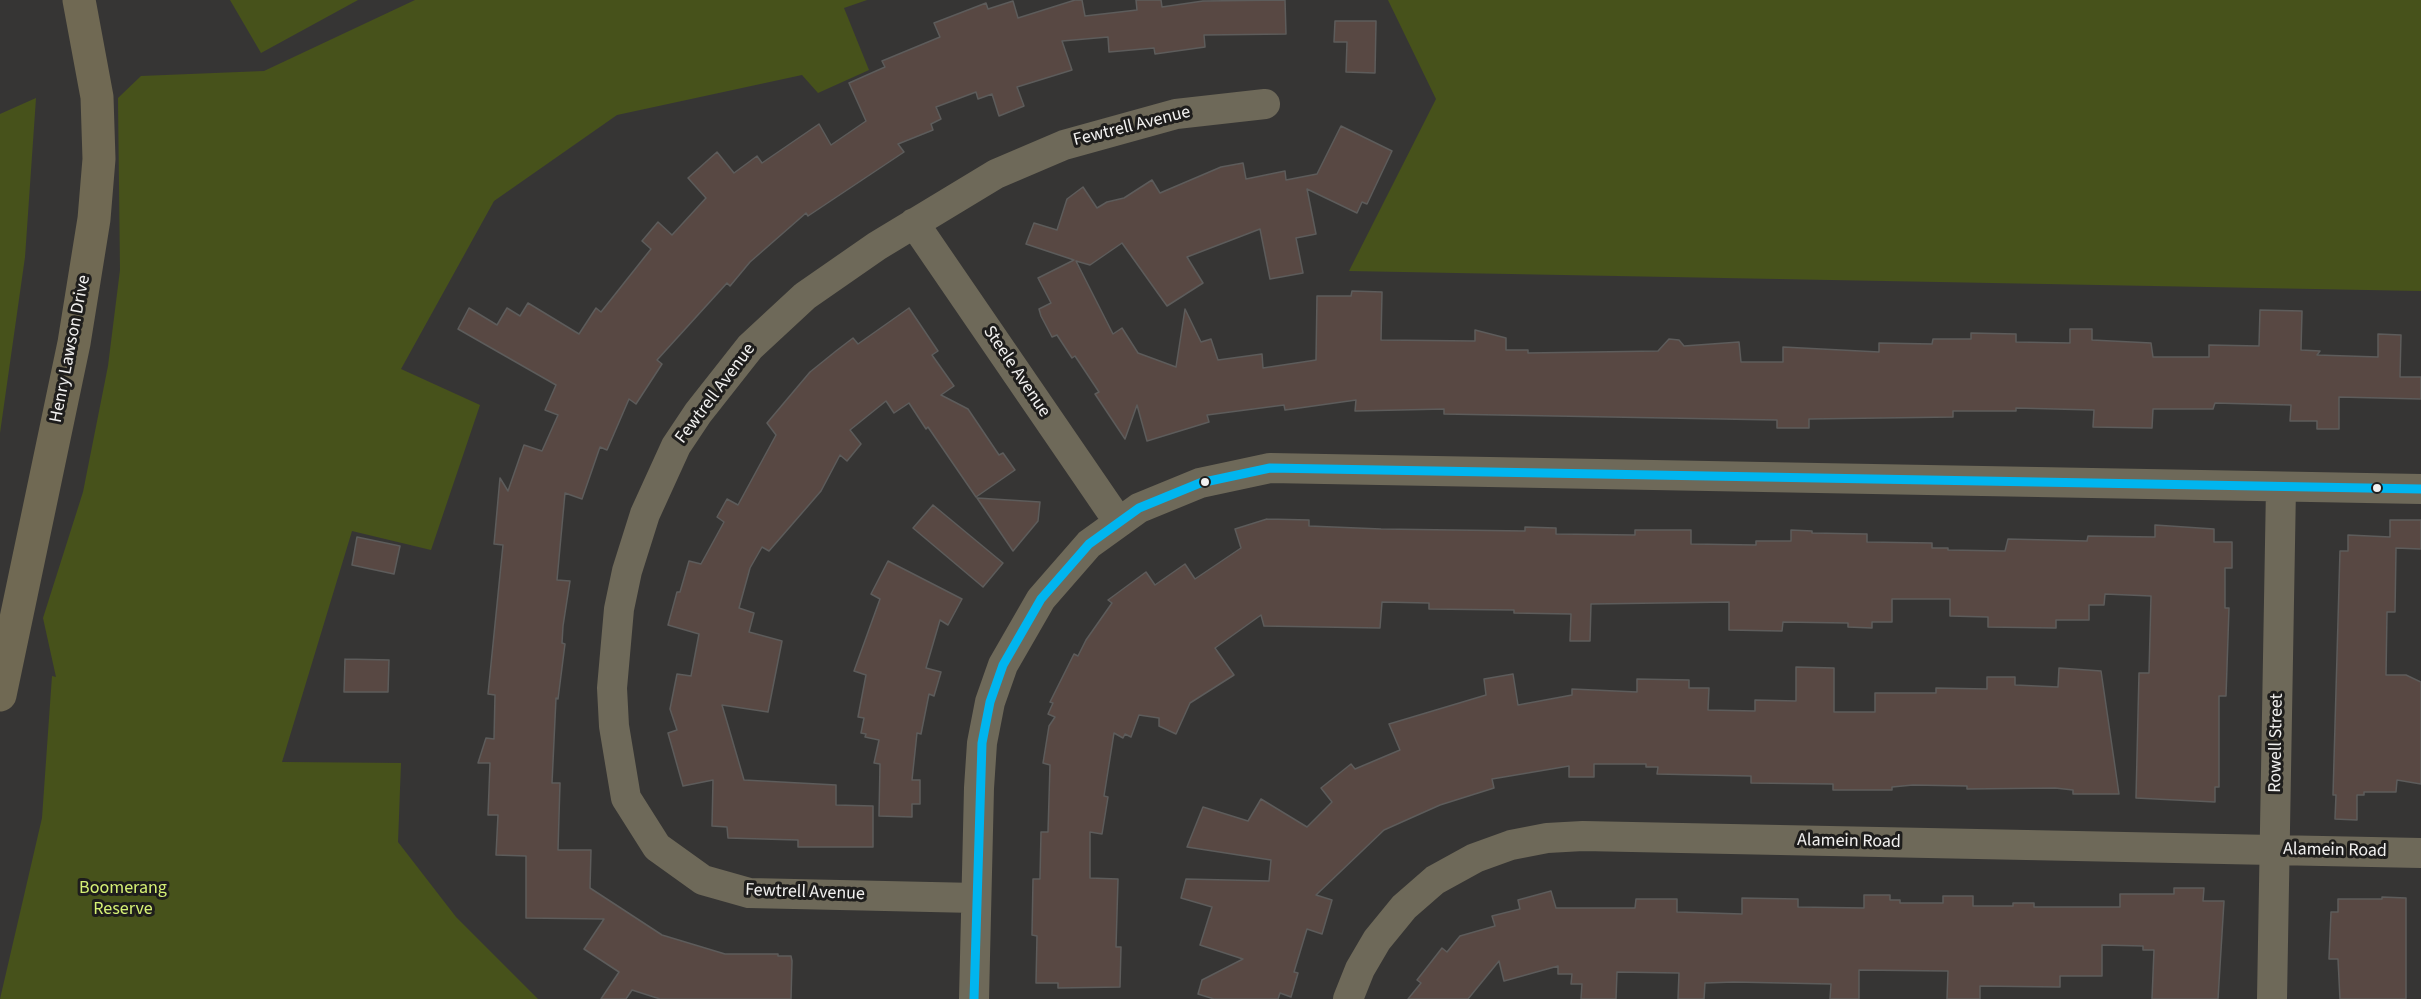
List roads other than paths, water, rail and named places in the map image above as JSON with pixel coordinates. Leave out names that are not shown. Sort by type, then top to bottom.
[{"type":"main road","name":"Henry Lawson Drive","points":[[0,695],[74,342],[94,219],[99,159],[97,97],[79,0]]},
{"type":"street","name":"Fewtrell Avenue","points":[[976,898],[748,893],[703,880],[657,847],[626,798],[614,726],[614,653],[627,571],[645,514],[676,446],[725,376],[777,320],[840,271],[996,174],[1064,145],[1176,114],[1265,104]]},
{"type":"street","name":"Steele Avenue","points":[[914,223],[1118,521]]},
{"type":"street","points":[[974,999],[982,743],[990,702],[1003,665],[1019,633],[1053,584],[1089,544],[1118,521],[1164,495],[1200,483],[1270,468],[2421,489]]},
{"type":"street","name":"Rowell Street","points":[[2272,999],[2281,487]]},
{"type":"street","name":"Alamein Road","points":[[1348,999],[1360,969],[1377,940],[1404,907],[1435,880],[1475,858],[1511,845],[1547,838],[1604,837],[2421,853]]},
{"type":"park label","name":"Boomerang Reserve","points":[[123,899]]}]
